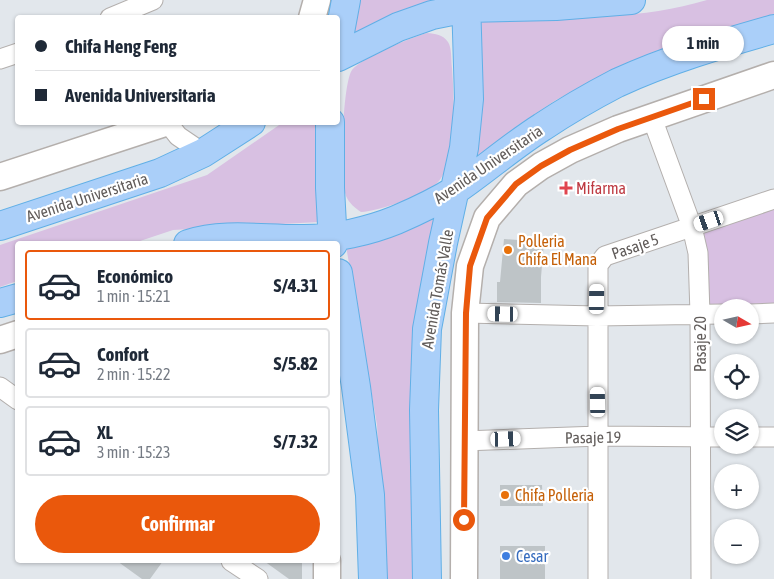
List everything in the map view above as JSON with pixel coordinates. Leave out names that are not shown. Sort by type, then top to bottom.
[{"type":"main road","points":[[313,15],[317,0]]},
{"type":"main road","points":[[340,32],[346,0]]},
{"type":"main road","points":[[340,56],[398,27],[467,4],[556,6],[631,0]]},
{"type":"main road","name":"Avenida Tomás Valle","points":[[427,579],[424,410],[427,329],[443,243],[464,148],[469,99],[467,4]]},
{"type":"main road","name":"Avenida Universitaria","points":[[197,241],[232,237],[332,240],[395,220],[431,204],[456,189],[542,127],[617,84],[663,64],[718,45],[774,29]]},
{"type":"main road","name":"Avenida Universitaria","points":[[499,203],[516,184],[549,162],[591,140],[774,75]]},
{"type":"main road","points":[[0,177],[161,125]]},
{"type":"main road","name":"Avenida Universitaria","points":[[0,226],[160,173],[203,153],[245,125]]},
{"type":"main road","points":[[330,125],[332,240]]},
{"type":"main road","name":"Avenida Tomás Valle","points":[[464,579],[466,313],[470,266],[487,218],[499,203]]},
{"type":"main road","points":[[0,303],[15,299]]},
{"type":"main road","points":[[340,301],[343,342],[356,387],[370,495],[373,579]]},
{"type":"main road","points":[[0,340],[15,335]]},
{"type":"main road","points":[[327,563],[327,579]]},
{"type":"street","points":[[116,15],[153,0]]},
{"type":"street","points":[[0,59],[15,54]]},
{"type":"street","name":"Pasaje 20","points":[[652,118],[692,227],[698,253],[701,579]]},
{"type":"street","points":[[169,125],[178,136],[203,153]]},
{"type":"street","name":"Pasaje 5","points":[[598,579],[598,265],[605,256],[774,199]]},
{"type":"street","points":[[466,313],[597,316],[714,314]]},
{"type":"street","points":[[759,314],[774,313]]},
{"type":"street","points":[[0,387],[15,398]]},
{"type":"street","name":"Pasaje 19","points":[[464,441],[598,436],[714,437]]},
{"type":"street","points":[[759,437],[774,437]]},
{"type":"street","points":[[234,563],[258,579]]},
{"type":"shaded area","points":[[356,0],[434,0],[350,35]]},
{"type":"shaded area","points":[[707,0],[774,0],[774,14],[674,46],[610,72],[556,100],[517,126],[484,153],[475,157],[478,20],[623,15],[679,7]]},
{"type":"shaded area","points":[[427,33],[443,37],[448,42],[451,51],[453,127],[452,143],[445,171],[439,181],[414,197],[361,212],[354,207],[346,196],[343,171],[344,112],[346,93],[352,70],[366,59],[398,43]]},
{"type":"shaded area","points":[[279,125],[315,125],[319,222],[173,230],[140,241],[15,241],[15,282],[0,287],[0,245],[207,175]]},
{"type":"shaded area","points":[[774,206],[774,308],[759,308],[759,299],[714,299],[714,308],[705,308],[699,230]]},
{"type":"shaded area","points":[[436,213],[414,579],[385,579],[377,425],[346,246]]},
{"type":"building","points":[[504,239],[544,242],[541,303],[497,302],[497,282],[500,282]]},
{"type":"building","points":[[500,485],[542,485],[543,506],[500,506]]},
{"type":"building","points":[[500,546],[545,546],[545,579],[500,579]]},
{"type":"building","points":[[120,563],[162,563],[150,579],[142,579]]},
{"type":"building","points":[[267,563],[302,563],[302,579],[289,579]]},
{"type":"place","name":"Mifarma","points":[[566,188]]},
{"type":"place","name":"Polleria Chifa El Mana","points":[[508,250]]},
{"type":"place","name":"Chifa Polleria","points":[[505,495]]},
{"type":"place","name":"Cesar","points":[[506,556]]},
{"type":"route","points":[[464,520],[466,313],[470,266],[487,218],[516,184],[541,166],[570,150],[618,129],[704,99]]}]
